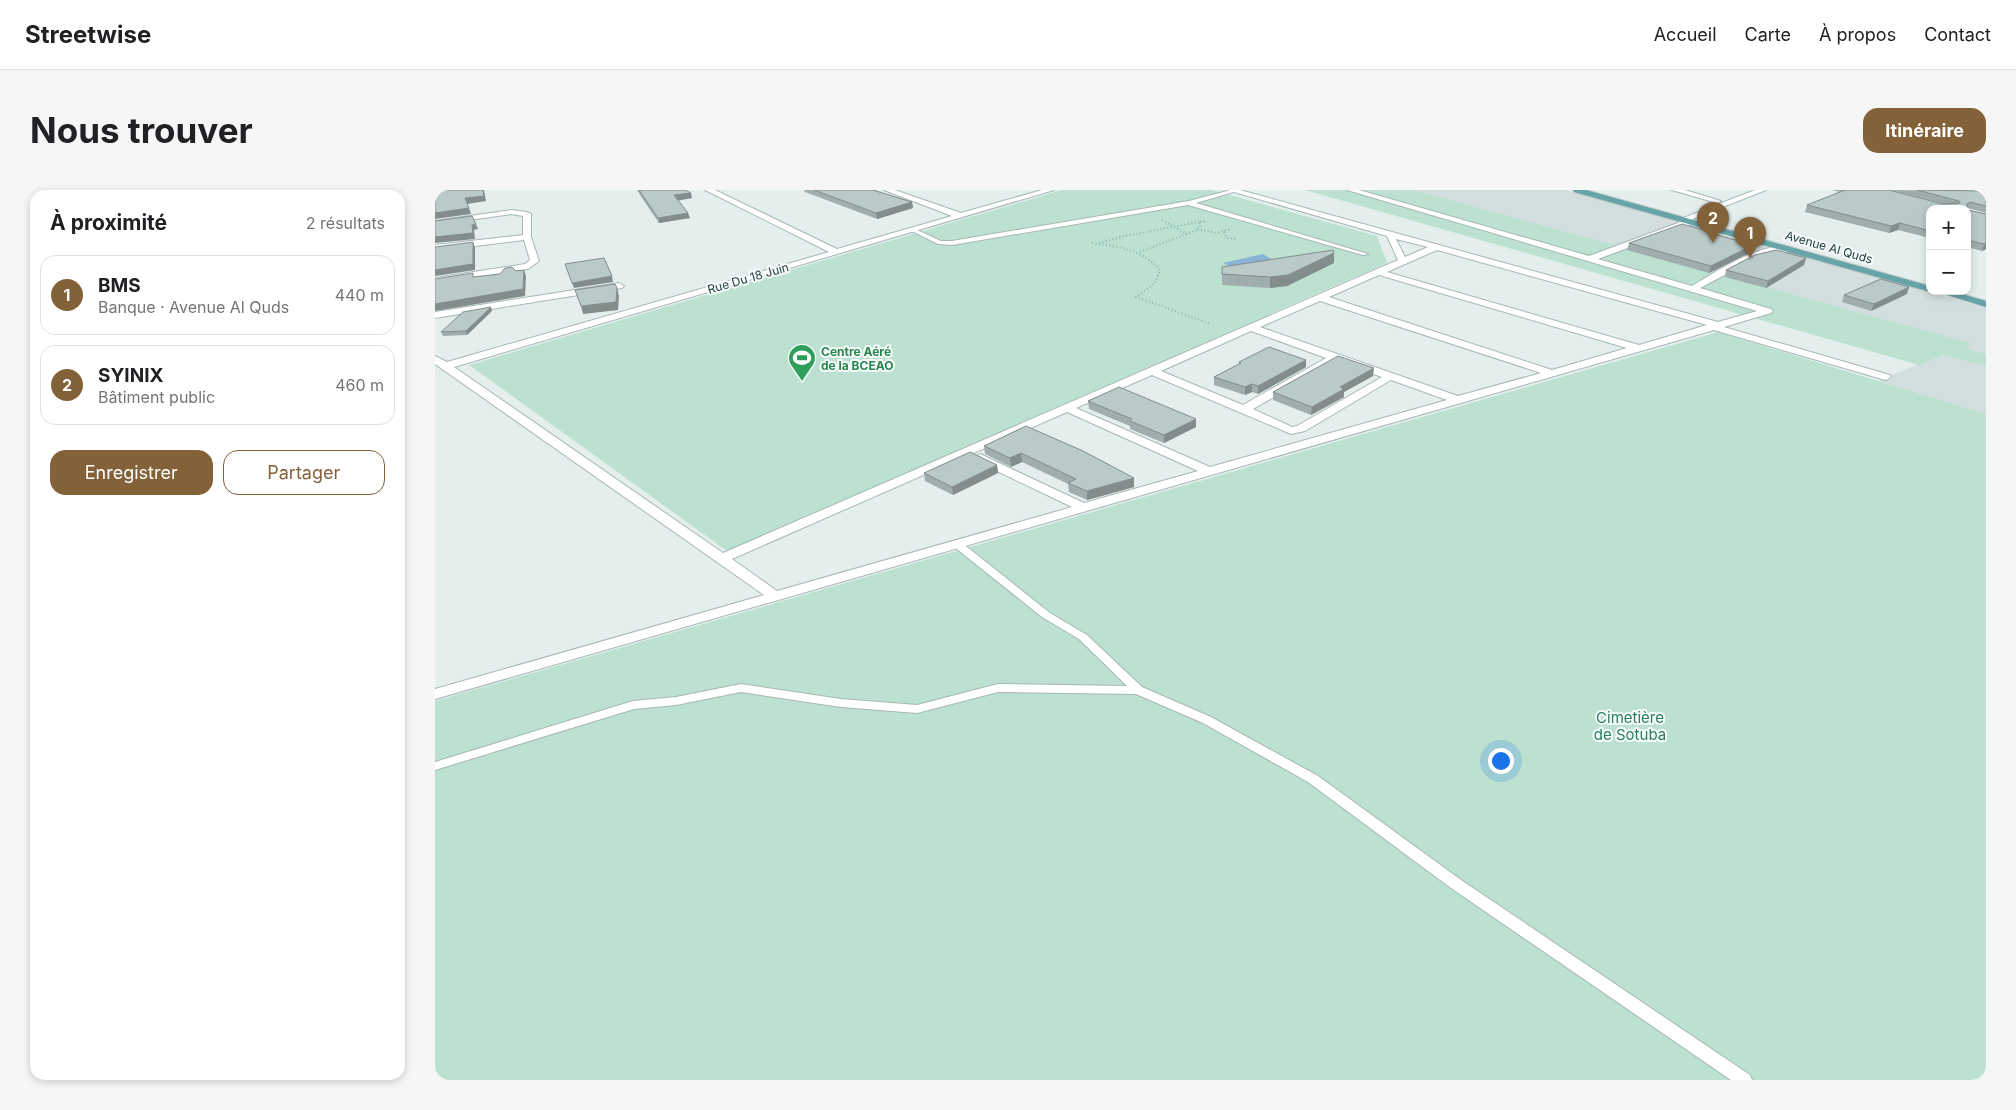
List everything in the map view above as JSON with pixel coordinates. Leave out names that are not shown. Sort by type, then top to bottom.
[{"type":"main road","name":"Avenue Al Quds","points":[[1577,190],[1926,283]]},
{"type":"main road","name":"Avenue Al Quds","points":[[1589,190],[1788,249],[1926,287]]},
{"type":"main road","points":[[1953,295],[1986,304]]},
{"type":"main road","points":[[1969,295],[1986,300]]},
{"type":"street","points":[[709,190],[836,252]]},
{"type":"street","points":[[888,190],[960,216]]},
{"type":"street","name":"Rue Du 18 Juin","points":[[446,366],[1050,190]]},
{"type":"street","points":[[1234,190],[1716,326],[1886,378]]},
{"type":"street","points":[[435,694],[1768,311],[1351,190]]},
{"type":"street","points":[[1676,190],[1717,201]]},
{"type":"street","points":[[1589,259],[1717,201],[1746,190]]},
{"type":"street","points":[[1682,218],[1762,190]]},
{"type":"street","points":[[435,222],[521,212],[527,214],[527,236],[535,261],[531,265],[435,281]]},
{"type":"street","points":[[1390,234],[1403,262]]},
{"type":"street","points":[[435,248],[527,236]]},
{"type":"street","points":[[721,559],[1437,247]]},
{"type":"street","points":[[1693,289],[1736,263],[1768,251],[1788,249]]},
{"type":"street","points":[[1379,272],[1638,348]]},
{"type":"street","points":[[435,315],[619,286]]},
{"type":"street","points":[[1321,298],[1552,373]]},
{"type":"street","points":[[1252,328],[1458,400]]},
{"type":"street","points":[[1244,409],[1335,357]]},
{"type":"street","points":[[435,359],[775,596]]},
{"type":"street","points":[[1153,371],[1291,431],[1301,429],[1391,376]]},
{"type":"street","points":[[1067,408],[1210,472]]},
{"type":"street","points":[[967,452],[1083,508]]},
{"type":"lane","points":[[913,230],[940,243],[952,244],[1187,204],[1234,190]]},
{"type":"lane","points":[[1187,204],[1365,254]]},
{"type":"lane","points":[[957,544],[1046,615],[1083,637],[1138,690],[1207,720],[1313,779],[1455,884],[1744,1080]]},
{"type":"lane","points":[[435,766],[633,706],[675,701],[741,688],[841,703],[917,709],[998,688],[1138,690]]},
{"type":"path","points":[[1147,210],[1187,234]]},
{"type":"path","points":[[1096,243],[1212,221]]},
{"type":"path","points":[[1198,230],[1196,229],[1201,225],[1199,222]]},
{"type":"path","points":[[1140,252],[1198,230],[1217,233]]},
{"type":"path","points":[[1224,232],[1227,238],[1236,239]]},
{"type":"path","points":[[1092,243],[1140,252],[1147,256],[1160,270],[1159,278],[1153,287],[1136,297],[1211,324]]},
{"type":"shaded area","points":[[1414,190],[1566,190],[1926,291],[1926,295],[1940,295],[1986,308],[1986,354],[1968,349],[1969,343]]},
{"type":"shaded area","points":[[1943,354],[1986,366],[1986,414],[1878,381]]},
{"type":"green space","name":"Centre Aéré de la BCEAO","points":[[1062,190],[1212,190],[1377,236],[1387,263],[727,551],[469,365]]},
{"type":"green space","points":[[1305,190],[1414,190],[1970,343],[1968,349],[1986,354],[1986,366],[1943,355],[1919,365]]},
{"type":"green space","name":"Cimetière de Sotuba","points":[[1718,332],[1986,414],[1986,1080],[435,1080],[435,701]]},
{"type":"water","points":[[1263,254],[1276,262],[1236,270],[1223,263]]},
{"type":"building","points":[[435,190],[483,190],[484,196],[465,198],[469,208],[435,213]]},
{"type":"building","points":[[639,190],[685,190],[691,193],[674,195],[688,213],[658,218]]},
{"type":"building","points":[[814,190],[873,190],[912,202],[876,213]]},
{"type":"building","points":[[1845,190],[1889,190],[1943,204],[1960,203],[1959,201],[1917,190],[1986,191],[1986,206],[1970,202],[1967,205],[1926,205],[1926,230],[1900,223],[1891,226],[1807,205]]},
{"type":"building","points":[[1971,211],[1986,214],[1986,243],[1971,241]]},
{"type":"building","points":[[472,216],[476,224],[472,225],[473,233],[435,237],[435,221]]},
{"type":"building","points":[[1682,224],[1753,245],[1711,266],[1629,243]]},
{"type":"building","points":[[473,242],[473,264],[435,270],[435,247]]},
{"type":"building","points":[[1333,250],[1334,253],[1288,275],[1270,277],[1222,274],[1222,267]]},
{"type":"building","points":[[1776,250],[1806,258],[1768,281],[1726,270],[1755,255]]},
{"type":"building","points":[[604,258],[612,276],[572,283],[565,264]]},
{"type":"building","points":[[512,267],[516,271],[524,270],[523,289],[435,304],[435,279],[473,273],[473,277],[500,274],[505,268]]},
{"type":"building","points":[[1881,279],[1909,287],[1874,304],[1844,295]]},
{"type":"building","points":[[615,284],[617,288],[616,302],[581,306],[575,290]]},
{"type":"building","points":[[491,307],[466,331],[441,332],[463,312]]},
{"type":"building","points":[[1269,347],[1306,360],[1258,386],[1252,384],[1245,387],[1214,377],[1241,363],[1239,362]]},
{"type":"building","points":[[1338,356],[1374,368],[1340,387],[1344,389],[1312,407],[1273,392]]},
{"type":"building","points":[[1119,387],[1196,419],[1164,435],[1130,421],[1132,419],[1088,401]]},
{"type":"building","points":[[1026,426],[1083,451],[1134,478],[1087,491],[1068,483],[1076,479],[1021,453],[1010,458],[984,446]]},
{"type":"building","points":[[970,452],[997,465],[952,487],[924,473]]},
{"type":"place","name":"SYINIX","points":[[1713,243]]},
{"type":"place","name":"BMS","points":[[1750,258]]},
{"type":"place","name":"Centre Aéré de la BCEAO","points":[[802,382]]}]
